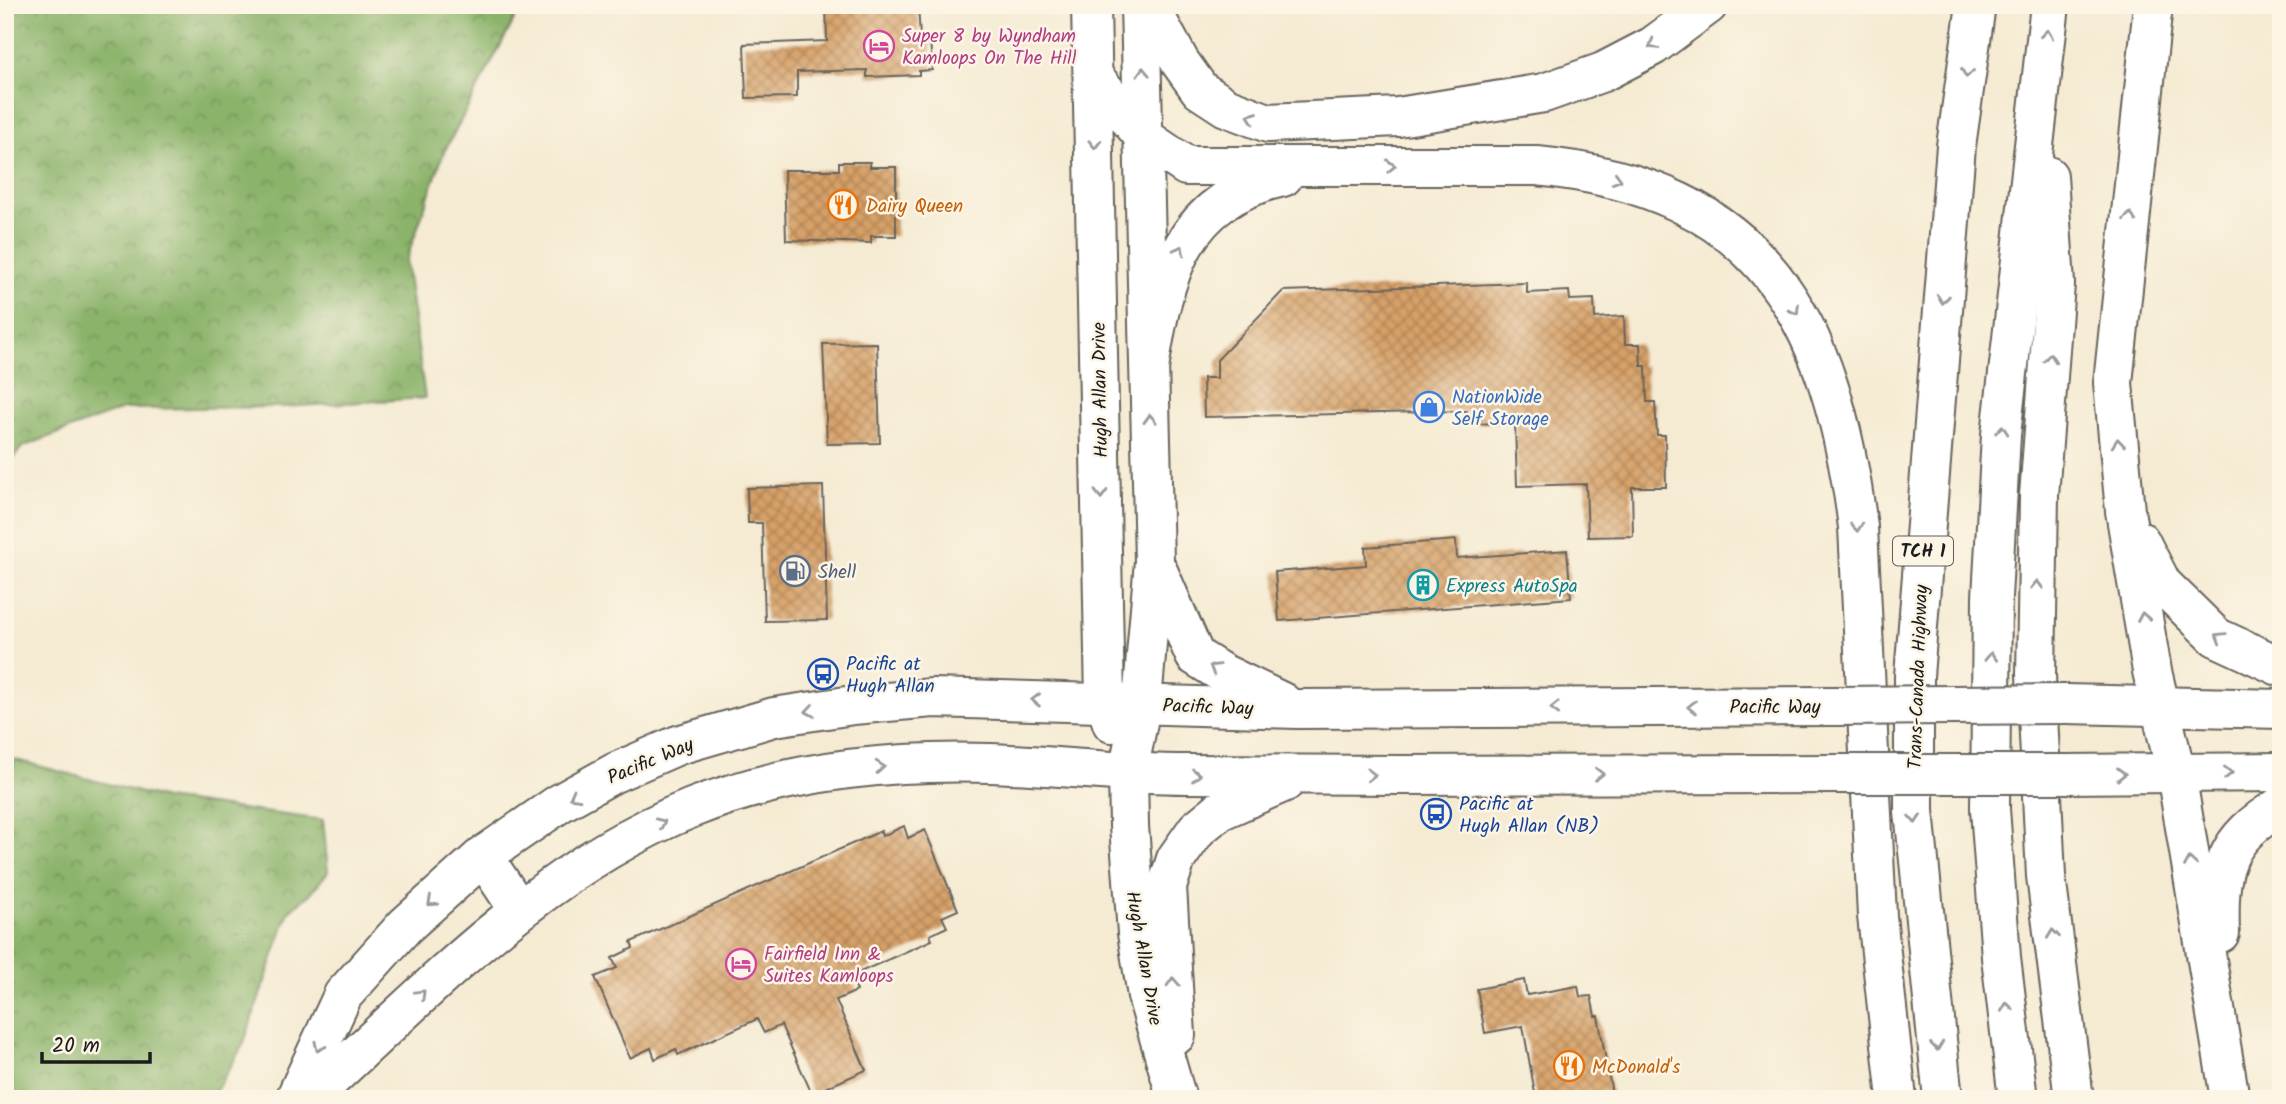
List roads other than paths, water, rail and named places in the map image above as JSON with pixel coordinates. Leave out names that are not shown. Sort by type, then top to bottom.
[{"type":"main road","name":"Hugh Allan Drive","points":[[1091,5],[1105,701],[1128,772]]},
{"type":"main road","name":"Hugh Allan Drive","points":[[1140,5],[1154,561],[1142,702],[1128,772],[1131,877],[1147,996],[1178,1099]]},
{"type":"main road","points":[[1149,5],[1180,62],[1200,90],[1226,107],[1268,123],[1320,123],[1437,113],[1544,93],[1603,72],[1653,46],[1708,5]]},
{"type":"main road","name":"Trans-Canada Highway","points":[[1943,1099],[1914,811],[1914,676],[1956,146],[1976,5]]},
{"type":"main road","points":[[2018,1099],[2000,945],[1990,809],[1992,597],[2001,435],[2050,5]]},
{"type":"main road","points":[[2153,5],[2113,383],[2125,511],[2161,708],[2176,773],[2231,1099]]},
{"type":"main road","points":[[1093,76],[1145,138],[1186,166],[1537,166],[1611,177],[1682,202],[1712,220],[1749,249],[1795,308],[1817,351],[1844,436],[1858,527],[1877,916],[1898,1099]]},
{"type":"main road","points":[[2042,76],[2055,284],[2039,496],[2036,675],[2046,876],[2074,1099]]},
{"type":"main road","points":[[1150,363],[1169,273],[1183,244],[1201,218],[1231,196],[1258,183],[1323,168]]},
{"type":"main road","points":[[2125,511],[2162,584],[2217,637],[2281,667]]},
{"type":"main road","points":[[1154,561],[1195,656],[1222,673],[1297,709]]},
{"type":"main road","name":"Pacific Way","points":[[295,1099],[342,995],[405,926],[483,856],[560,803],[614,773],[678,745],[775,717],[933,698],[1142,702],[1297,709],[2066,704],[2281,709]]},
{"type":"main road","points":[[309,1099],[436,980],[519,910],[634,835],[694,807],[791,779],[856,769],[938,763],[1128,772],[1303,775],[2066,775],[2281,772]]},
{"type":"main road","points":[[1178,1099],[1167,887],[1176,859],[1197,829],[1219,810],[1303,775]]},
{"type":"main road","points":[[2231,1099],[2219,887],[2240,835],[2281,806]]},
{"type":"main road","points":[[483,856],[519,910]]},
{"type":"place","name":"Super 8 by Wyndham Kamloops On The Hill","points":[[879,46]]},
{"type":"place","name":"Dairy Queen","points":[[843,205]]},
{"type":"place","name":"NationWide Self Storage","points":[[1429,407]]},
{"type":"place","name":"Shell","points":[[795,571]]},
{"type":"place","name":"Express AutoSpa","points":[[1423,585]]},
{"type":"place","name":"Pacific at Hugh Allan","points":[[823,674]]},
{"type":"place","name":"Pacific at Hugh Allan (NB)","points":[[1436,814]]},
{"type":"place","name":"Fairfield Inn & Suites Kamloops","points":[[741,964]]},
{"type":"place","name":"McDonald's","points":[[1569,1066]]}]
